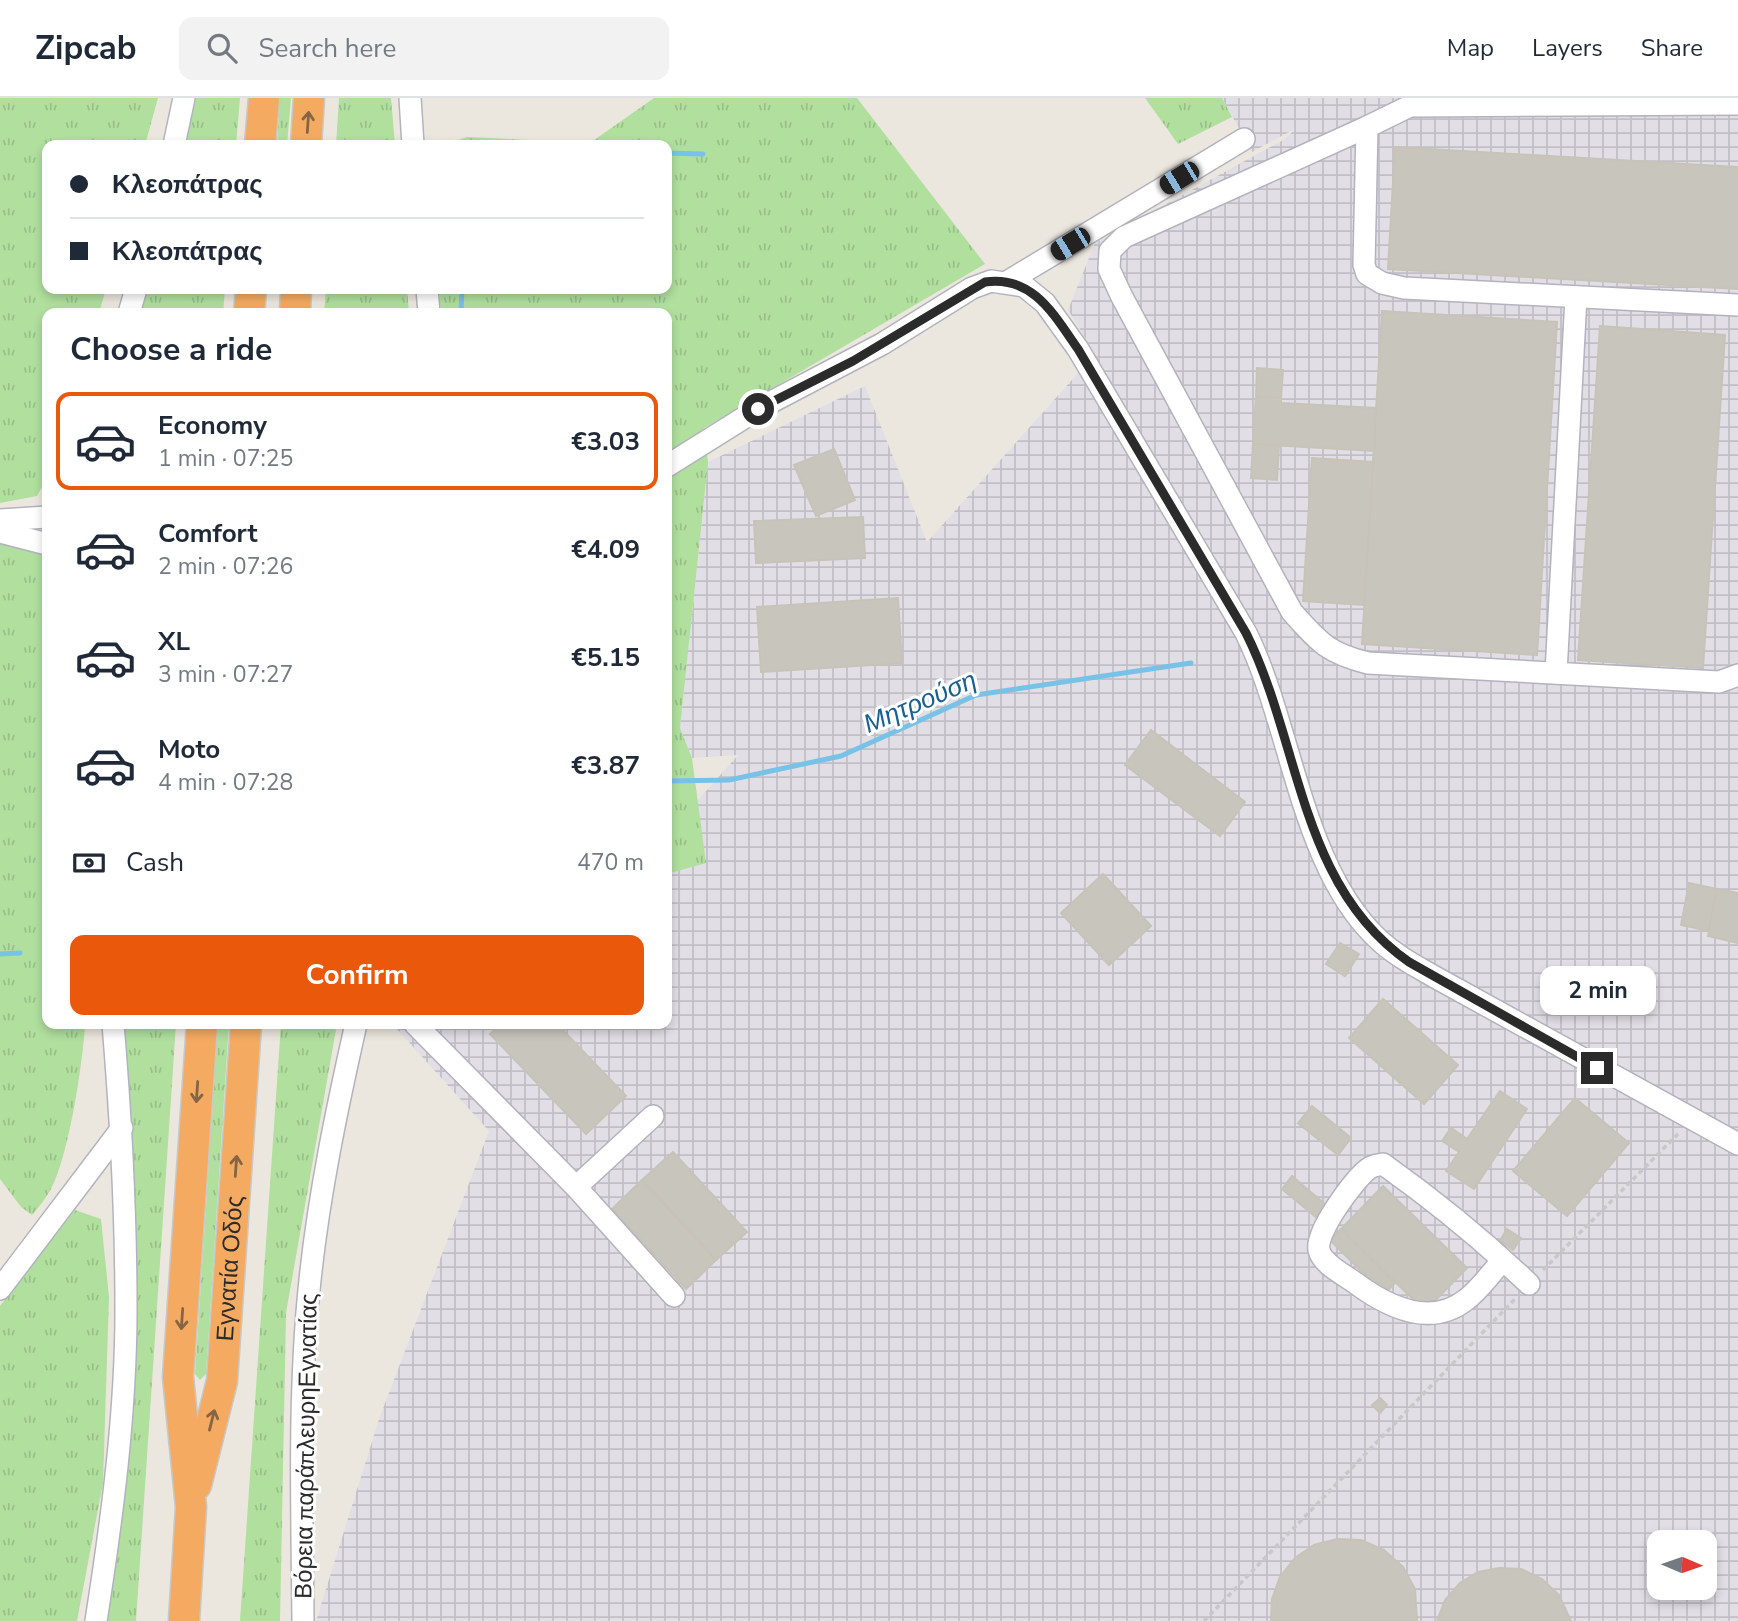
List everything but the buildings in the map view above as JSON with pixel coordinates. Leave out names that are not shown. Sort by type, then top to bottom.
[{"type":"highway","points":[[260,140],[264,98]]},
{"type":"highway","points":[[306,140],[309,98]]},
{"type":"highway","name":"Εγνατία Οδός","points":[[184,1621],[191,1507],[178,1377],[202,1029]]},
{"type":"highway","name":"Εγνατία Οδός","points":[[191,1507],[222,1381],[246,1029]]},
{"type":"street","points":[[174,140],[184,98]]},
{"type":"street","points":[[410,98],[413,140]]},
{"type":"street","points":[[1738,104],[1410,106],[1124,237],[1110,251],[1109,269],[1292,612],[1319,642],[1338,656],[1368,663],[1719,682],[1738,675]]},
{"type":"street","points":[[1367,127],[1364,265],[1367,274],[1382,283],[1404,288],[1738,304]]},
{"type":"street","points":[[1007,282],[1244,139]]},
{"type":"street","points":[[672,463],[758,409],[882,344],[972,288],[985,282],[1007,282],[1033,292],[1063,327],[1235,612],[1256,653],[1320,844],[1346,896],[1369,930],[1395,952],[1433,976],[1738,1144]]},
{"type":"street","points":[[1556,673],[1576,297]]},
{"type":"street","points":[[0,520],[37,517]]},
{"type":"street","points":[[0,532],[42,543]]},
{"type":"street","points":[[96,1621],[111,1513],[126,1312],[122,1128],[113,1029]]},
{"type":"street","name":"Βόρεια παράπλευρηΕγνατίας","points":[[303,1621],[303,1408],[310,1281],[327,1164],[355,1029]]},
{"type":"street","points":[[420,1029],[576,1187],[674,1296]]},
{"type":"street","points":[[576,1187],[653,1116]]},
{"type":"street","points":[[0,1289],[122,1128]]},
{"type":"street","points":[[1503,1260],[1466,1300],[1438,1313],[1413,1312],[1381,1302],[1332,1266],[1321,1256],[1318,1240],[1322,1229],[1368,1168],[1383,1164],[1457,1218],[1503,1260],[1529,1284]]},
{"type":"path","points":[[1204,1621],[1529,1284],[1692,1120]]},
{"type":"shaded area","points":[[1222,98],[1738,98],[1738,1621],[316,1621],[379,1419],[489,1131],[397,1029],[672,1029],[672,829],[738,755],[692,758],[680,728],[708,462],[865,386],[927,542],[1095,354],[1068,310],[1095,243],[1285,139],[1295,129],[1252,152]]},
{"type":"green space","points":[[0,98],[158,98],[146,140],[42,140],[42,294],[105,294],[100,308],[42,308],[42,487],[37,496],[0,503]]},
{"type":"green space","points":[[189,98],[240,98],[236,140],[181,140]]},
{"type":"green space","points":[[280,98],[291,98],[287,140],[277,140]]},
{"type":"green space","points":[[339,98],[391,98],[395,140],[336,140]]},
{"type":"green space","points":[[654,98],[857,98],[985,264],[704,428],[708,462],[680,728],[692,758],[706,863],[672,873],[672,308],[441,308],[439,294],[672,294],[672,140],[594,140]]},
{"type":"green space","points":[[1145,98],[1222,98],[1232,117],[1178,144]]},
{"type":"green space","points":[[467,137],[528,140],[458,140]]},
{"type":"green space","points":[[141,294],[225,294],[223,308],[136,308]]},
{"type":"green space","points":[[326,294],[407,294],[409,308],[324,308]]},
{"type":"green space","points":[[0,540],[42,550],[42,1029],[84,1029],[69,1132],[58,1174],[51,1189],[32,1215],[21,1207],[0,1179]]},
{"type":"green space","points":[[120,1029],[176,1029],[136,1621],[89,1621],[134,1352]]},
{"type":"green space","points":[[218,1029],[229,1029],[206,1374],[200,1380],[195,1374]]},
{"type":"green space","points":[[281,1029],[336,1029],[286,1313],[280,1621],[240,1621]]},
{"type":"green space","points":[[75,1210],[101,1219],[109,1297],[103,1483],[77,1621],[0,1621],[0,1306]]},
{"type":"waterway","points":[[672,153],[703,154]]},
{"type":"waterway","points":[[461,308],[462,294]]},
{"type":"waterway","name":"Μητρούση","points":[[672,781],[729,780],[841,756],[976,695],[1191,663]]},
{"type":"waterway","name":"Μητρούση","points":[[0,954],[20,953]]},
{"type":"route","points":[[758,409],[853,361],[985,282],[1007,282],[1024,286],[1033,292],[1054,314],[1078,349],[1235,612],[1256,653],[1312,825],[1335,876],[1369,930],[1380,942],[1409,962],[1597,1068]]}]
